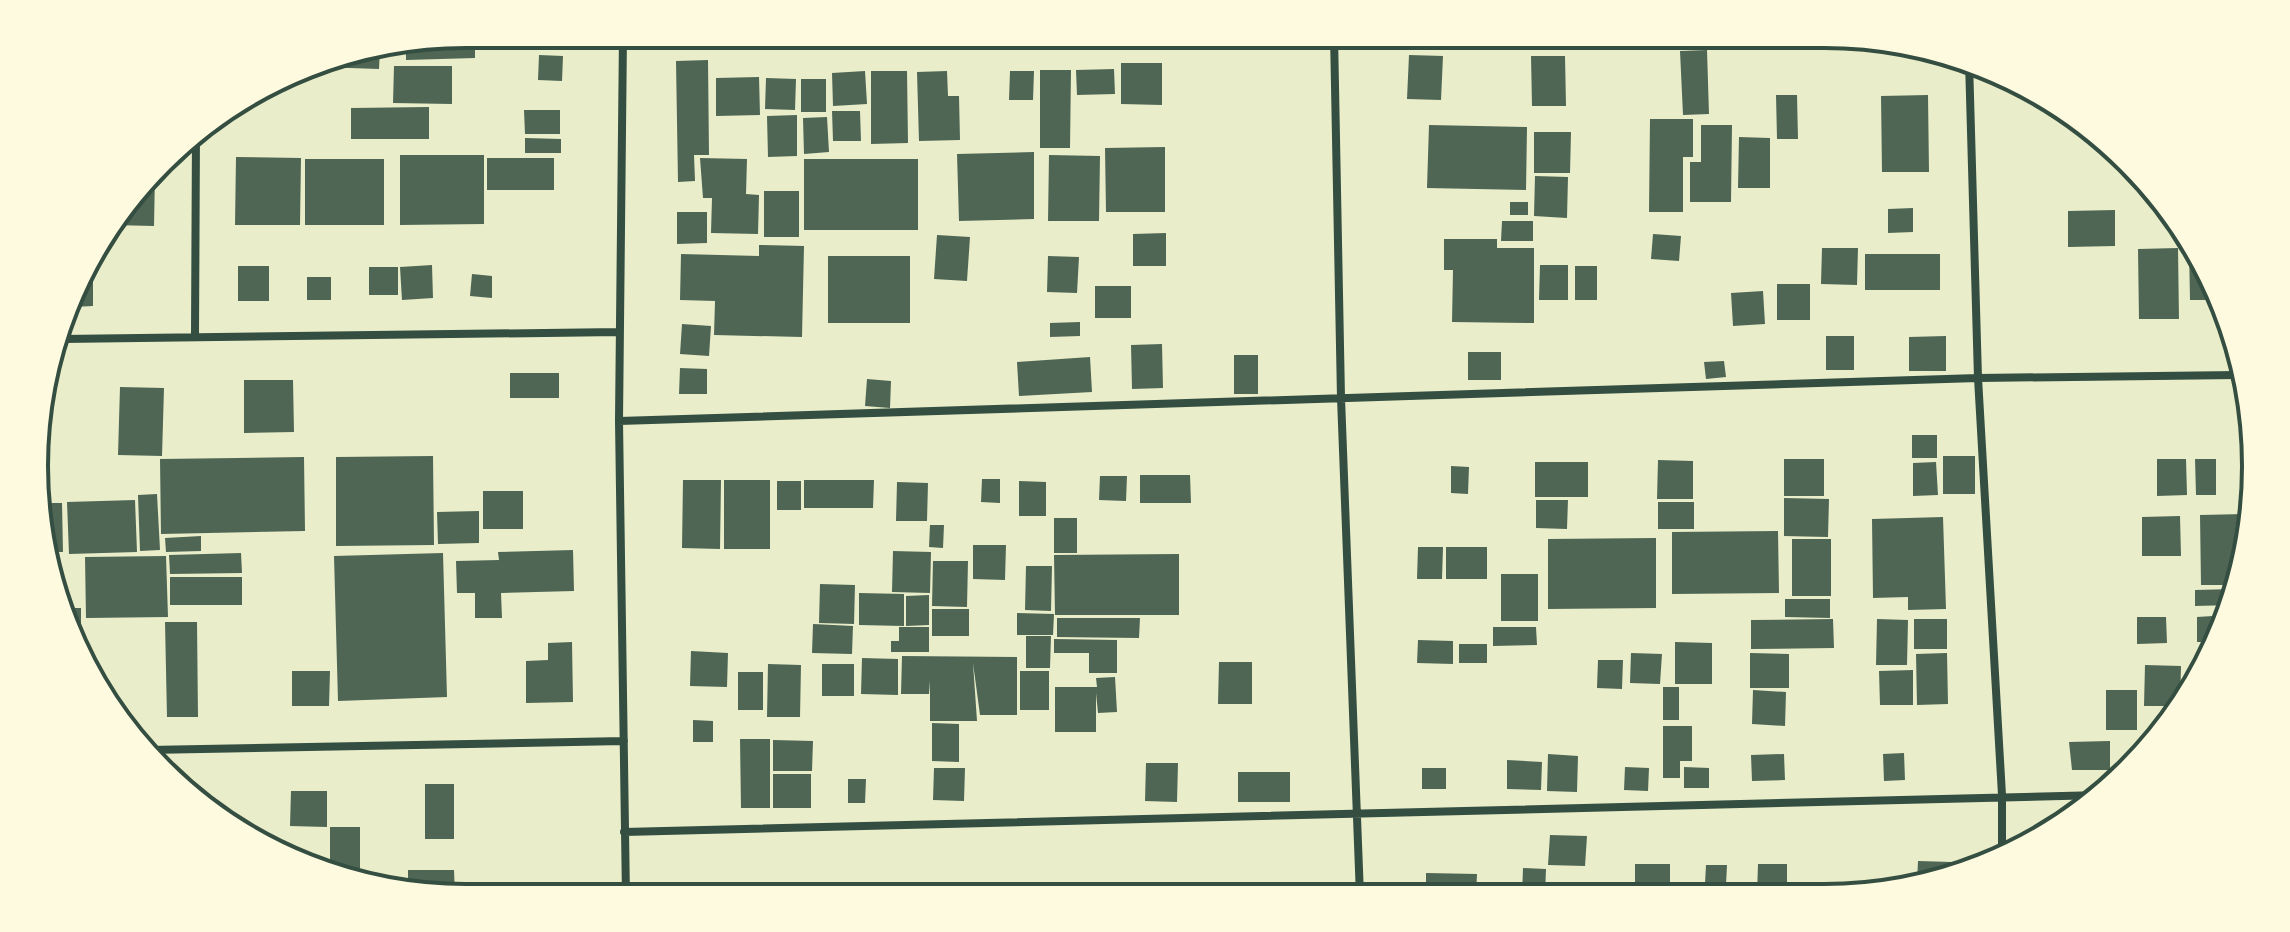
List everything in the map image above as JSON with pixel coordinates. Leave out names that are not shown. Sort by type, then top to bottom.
[{"type":"street","points":[[623,48],[619,421],[626,884]]},
{"type":"street","points":[[1334,48],[1341,398],[1359,884]]},
{"type":"street","points":[[1969,74],[1978,378],[2002,795],[2002,844]]},
{"type":"street","points":[[195,335],[196,147]]},
{"type":"street","points":[[68,339],[619,332]]},
{"type":"street","points":[[619,421],[1978,378],[2232,375]]},
{"type":"street","points":[[159,750],[624,741]]},
{"type":"street","points":[[624,832],[2082,795]]},
{"type":"building","points":[[475,48],[475,58],[406,60],[406,53]]},
{"type":"building","points":[[1707,50],[1709,114],[1683,115],[1680,51]]},
{"type":"building","points":[[539,55],[563,56],[562,81],[538,80]]},
{"type":"building","points":[[1409,55],[1443,56],[1441,100],[1407,99]]},
{"type":"building","points":[[1531,56],[1565,56],[1566,106],[1532,106]]},
{"type":"building","points":[[380,57],[379,69],[340,68]]},
{"type":"building","points":[[708,60],[709,155],[694,155],[695,181],[678,182],[676,61]]},
{"type":"building","points":[[1121,63],[1162,63],[1162,105],[1121,104]]},
{"type":"building","points":[[394,66],[452,66],[452,104],[393,103]]},
{"type":"building","points":[[1114,69],[1115,94],[1077,95],[1076,70]]},
{"type":"building","points":[[1040,70],[1071,70],[1070,148],[1040,148]]},
{"type":"building","points":[[865,71],[867,104],[833,106],[832,73]]},
{"type":"building","points":[[871,71],[907,71],[908,143],[871,144]]},
{"type":"building","points":[[947,71],[948,96],[959,96],[960,140],[919,141],[917,72]]},
{"type":"building","points":[[1010,71],[1034,71],[1033,100],[1009,100]]},
{"type":"building","points":[[759,77],[760,115],[716,116],[716,78]]},
{"type":"building","points":[[766,78],[796,79],[795,110],[765,109]]},
{"type":"building","points":[[801,79],[826,79],[826,112],[801,112]]},
{"type":"building","points":[[1776,95],[1797,95],[1798,139],[1777,139]]},
{"type":"building","points":[[1928,95],[1929,172],[1882,172],[1881,96]]},
{"type":"building","points":[[429,107],[429,139],[351,139],[351,108]]},
{"type":"building","points":[[524,110],[560,110],[560,134],[525,134]]},
{"type":"building","points":[[832,111],[860,111],[861,141],[833,141]]},
{"type":"building","points":[[797,115],[797,156],[768,157],[767,116]]},
{"type":"building","points":[[827,117],[829,152],[804,154],[803,118]]},
{"type":"building","points":[[1650,119],[1693,119],[1693,157],[1683,157],[1683,212],[1649,212]]},
{"type":"building","points":[[1429,125],[1527,127],[1526,190],[1427,188]]},
{"type":"building","points":[[1701,125],[1732,125],[1731,202],[1690,202],[1690,162],[1701,162]]},
{"type":"building","points":[[1534,132],[1571,132],[1570,173],[1534,173]]},
{"type":"building","points":[[1739,137],[1770,138],[1770,188],[1738,188]]},
{"type":"building","points":[[525,138],[561,139],[561,153],[525,153]]},
{"type":"building","points":[[1165,147],[1165,212],[1106,212],[1105,148]]},
{"type":"building","points":[[1034,152],[1034,219],[959,221],[957,154]]},
{"type":"building","points":[[400,155],[484,155],[484,224],[400,225]]},
{"type":"building","points":[[1049,155],[1100,156],[1099,221],[1048,221]]},
{"type":"building","points":[[236,157],[301,158],[300,225],[235,225]]},
{"type":"building","points":[[487,158],[554,158],[554,190],[487,190]]},
{"type":"building","points":[[700,158],[747,159],[746,194],[759,195],[758,234],[711,233],[712,198],[703,198]]},
{"type":"building","points":[[305,159],[384,159],[384,225],[305,225]]},
{"type":"building","points":[[804,159],[918,159],[918,230],[804,230]]},
{"type":"building","points":[[1535,176],[1568,177],[1567,218],[1534,216]]},
{"type":"building","points":[[155,187],[154,226],[124,225]]},
{"type":"building","points":[[764,191],[799,191],[799,237],[764,237]]},
{"type":"building","points":[[1510,202],[1528,202],[1528,215],[1510,215]]},
{"type":"building","points":[[1913,208],[1913,232],[1888,233],[1888,209]]},
{"type":"building","points":[[2115,210],[2115,246],[2068,247],[2068,211]]},
{"type":"building","points":[[677,212],[707,212],[707,243],[677,244]]},
{"type":"building","points":[[1502,221],[1533,221],[1533,241],[1501,241]]},
{"type":"building","points":[[1166,233],[1166,266],[1133,266],[1133,234]]},
{"type":"building","points":[[1653,234],[1681,236],[1679,261],[1651,259]]},
{"type":"building","points":[[937,235],[970,237],[967,281],[934,279]]},
{"type":"building","points":[[1444,239],[1497,239],[1497,248],[1534,248],[1534,323],[1452,322],[1453,270],[1444,270]]},
{"type":"building","points":[[759,245],[804,246],[802,337],[714,335],[715,301],[680,300],[681,254],[759,256]]},
{"type":"building","points":[[1822,248],[1858,248],[1857,285],[1821,284]]},
{"type":"building","points":[[2178,248],[2179,319],[2139,319],[2138,249]]},
{"type":"building","points":[[1865,254],[1940,254],[1940,290],[1865,290]]},
{"type":"building","points":[[828,256],[910,256],[910,323],[828,323]]},
{"type":"building","points":[[1048,256],[1079,257],[1077,293],[1047,292]]},
{"type":"building","points":[[2189,263],[2207,300],[2190,300]]},
{"type":"building","points":[[432,265],[433,298],[402,300],[400,267]]},
{"type":"building","points":[[1540,265],[1568,265],[1568,300],[1539,300]]},
{"type":"building","points":[[238,266],[269,266],[269,301],[238,301]]},
{"type":"building","points":[[1575,266],[1597,266],[1597,300],[1575,300]]},
{"type":"building","points":[[369,267],[398,267],[398,295],[369,295]]},
{"type":"building","points":[[472,274],[492,276],[492,298],[470,296]]},
{"type":"building","points":[[307,277],[331,277],[331,300],[307,300]]},
{"type":"building","points":[[93,278],[93,278],[93,306],[80,307]]},
{"type":"building","points":[[1777,284],[1810,284],[1810,320],[1777,320]]},
{"type":"building","points":[[1095,286],[1131,286],[1131,318],[1095,318]]},
{"type":"building","points":[[1763,291],[1765,324],[1733,326],[1731,293]]},
{"type":"building","points":[[1080,322],[1080,336],[1050,337],[1050,323]]},
{"type":"building","points":[[682,324],[711,326],[709,356],[680,354]]},
{"type":"building","points":[[1826,336],[1854,336],[1854,370],[1826,370]]},
{"type":"building","points":[[1946,336],[1946,371],[1909,371],[1909,337]]},
{"type":"building","points":[[1162,344],[1163,388],[1132,389],[1131,345]]},
{"type":"building","points":[[1468,352],[1501,352],[1501,380],[1468,380]]},
{"type":"building","points":[[1234,355],[1258,355],[1258,394],[1234,394]]},
{"type":"building","points":[[1090,357],[1092,392],[1019,396],[1017,362]]},
{"type":"building","points":[[1724,361],[1726,377],[1706,379],[1704,362]]},
{"type":"building","points":[[680,368],[707,369],[707,394],[679,394]]},
{"type":"building","points":[[510,373],[559,373],[559,398],[510,398]]},
{"type":"building","points":[[867,379],[891,381],[890,408],[865,406]]},
{"type":"building","points":[[244,380],[293,380],[294,432],[244,433]]},
{"type":"building","points":[[120,387],[164,388],[162,456],[118,455]]},
{"type":"building","points":[[1912,435],[1937,435],[1937,458],[1912,458]]},
{"type":"building","points":[[433,456],[434,545],[336,546],[336,457]]},
{"type":"building","points":[[1943,456],[1975,456],[1975,494],[1943,494]]},
{"type":"building","points":[[304,457],[305,531],[161,534],[160,459]]},
{"type":"building","points":[[1784,459],[1824,459],[1824,496],[1784,496]]},
{"type":"building","points":[[2157,459],[2186,459],[2187,495],[2157,496]]},
{"type":"building","points":[[2195,459],[2216,459],[2216,495],[2196,495]]},
{"type":"building","points":[[1658,460],[1693,461],[1693,499],[1657,499]]},
{"type":"building","points":[[1535,462],[1588,462],[1588,497],[1535,497]]},
{"type":"building","points":[[1936,462],[1938,495],[1913,496],[1913,463]]},
{"type":"building","points":[[1451,466],[1469,467],[1468,494],[1451,493]]},
{"type":"building","points":[[1140,475],[1190,475],[1191,503],[1140,503]]},
{"type":"building","points":[[1100,476],[1127,476],[1126,501],[1099,500]]},
{"type":"building","points":[[982,479],[1000,479],[1000,503],[981,502]]},
{"type":"building","points":[[683,480],[721,480],[720,549],[682,548]]},
{"type":"building","points":[[724,480],[770,480],[770,549],[724,549]]},
{"type":"building","points":[[804,480],[874,480],[873,508],[804,508]]},
{"type":"building","points":[[777,481],[801,481],[801,510],[777,510]]},
{"type":"building","points":[[1019,481],[1046,482],[1046,516],[1019,516]]},
{"type":"building","points":[[897,482],[928,483],[927,521],[896,521]]},
{"type":"building","points":[[483,491],[523,491],[523,529],[483,529]]},
{"type":"building","points":[[157,494],[160,550],[140,551],[138,495]]},
{"type":"building","points":[[1784,498],[1829,499],[1828,537],[1784,536]]},
{"type":"building","points":[[135,500],[137,552],[69,554],[67,502]]},
{"type":"building","points":[[1536,500],[1568,500],[1567,529],[1536,528]]},
{"type":"building","points":[[1658,502],[1694,502],[1694,529],[1658,529]]},
{"type":"building","points":[[50,503],[62,503],[63,552],[57,552]]},
{"type":"building","points":[[479,511],[479,543],[438,544],[437,512]]},
{"type":"building","points":[[2239,514],[2225,585],[2201,585],[2200,515]]},
{"type":"building","points":[[2180,516],[2181,556],[2142,556],[2142,517]]},
{"type":"building","points":[[1943,517],[1946,609],[1908,610],[1908,597],[1873,598],[1872,519]]},
{"type":"building","points":[[1054,518],[1077,518],[1077,553],[1054,553]]},
{"type":"building","points":[[930,525],[944,525],[943,548],[929,547]]},
{"type":"building","points":[[1778,531],[1779,593],[1672,594],[1672,532]]},
{"type":"building","points":[[201,536],[201,551],[166,552],[165,538]]},
{"type":"building","points":[[1656,538],[1656,608],[1548,609],[1548,539]]},
{"type":"building","points":[[1792,539],[1831,539],[1831,596],[1792,596]]},
{"type":"building","points":[[973,545],[1006,545],[1005,580],[973,579]]},
{"type":"building","points":[[1418,547],[1443,547],[1442,579],[1417,579]]},
{"type":"building","points":[[1446,547],[1487,547],[1487,579],[1446,579]]},
{"type":"building","points":[[573,550],[574,591],[501,593],[502,618],[475,618],[475,593],[457,593],[456,561],[499,560],[498,552]]},
{"type":"building","points":[[893,551],[931,552],[930,593],[892,592]]},
{"type":"building","points":[[241,553],[242,573],[170,574],[169,555]]},
{"type":"building","points":[[443,553],[447,697],[338,701],[334,556]]},
{"type":"building","points":[[1179,554],[1179,615],[1055,615],[1054,555]]},
{"type":"building","points":[[166,556],[168,617],[86,618],[85,557]]},
{"type":"building","points":[[933,561],[968,561],[967,607],[932,606]]},
{"type":"building","points":[[1026,566],[1052,566],[1051,611],[1025,610]]},
{"type":"building","points":[[1501,574],[1538,574],[1538,621],[1501,621]]},
{"type":"building","points":[[170,577],[242,577],[242,605],[170,605]]},
{"type":"building","points":[[820,584],[855,585],[854,624],[819,623]]},
{"type":"building","points":[[2223,589],[2218,605],[2195,606],[2195,590]]},
{"type":"building","points":[[859,593],[904,594],[904,626],[859,625]]},
{"type":"building","points":[[929,595],[929,625],[906,626],[906,596]]},
{"type":"building","points":[[1785,599],[1830,599],[1830,618],[1785,617]]},
{"type":"building","points":[[73,608],[81,608],[81,628]]},
{"type":"building","points":[[932,609],[969,609],[969,636],[932,636]]},
{"type":"building","points":[[1017,613],[1054,614],[1053,635],[1017,635]]},
{"type":"building","points":[[2214,616],[2203,642],[2197,642],[2197,617]]},
{"type":"building","points":[[2137,617],[2166,617],[2167,643],[2137,644]]},
{"type":"building","points":[[1057,618],[1140,618],[1139,638],[1057,637]]},
{"type":"building","points":[[1833,619],[1834,648],[1751,649],[1751,620]]},
{"type":"building","points":[[1877,619],[1908,620],[1907,665],[1876,665]]},
{"type":"building","points":[[1914,619],[1947,619],[1947,649],[1914,649]]},
{"type":"building","points":[[165,622],[197,622],[198,717],[167,717]]},
{"type":"building","points":[[813,624],[853,626],[852,654],[812,653]]},
{"type":"building","points":[[899,627],[929,627],[929,652],[891,652],[891,641],[899,641]]},
{"type":"building","points":[[1493,627],[1536,627],[1537,645],[1493,646]]},
{"type":"building","points":[[1026,636],[1051,636],[1050,668],[1026,668]]},
{"type":"building","points":[[1054,639],[1117,640],[1117,673],[1089,673],[1089,653],[1054,653]]},
{"type":"building","points":[[1418,640],[1453,641],[1453,664],[1417,663]]},
{"type":"building","points":[[572,642],[573,702],[526,703],[526,661],[548,660],[548,643]]},
{"type":"building","points":[[1675,642],[1712,643],[1712,684],[1675,684]]},
{"type":"building","points":[[1459,644],[1487,644],[1487,663],[1459,663]]},
{"type":"building","points":[[691,651],[728,653],[727,687],[690,686]]},
{"type":"building","points":[[1631,653],[1662,654],[1660,684],[1630,683]]},
{"type":"building","points":[[1750,653],[1789,654],[1789,688],[1750,688]]},
{"type":"building","points":[[1947,653],[1948,704],[1917,705],[1916,654]]},
{"type":"building","points":[[902,656],[1017,657],[1017,715],[980,715],[973,663],[977,721],[930,721],[930,681],[929,694],[901,694]]},
{"type":"building","points":[[862,658],[898,659],[898,695],[861,694]]},
{"type":"building","points":[[1598,660],[1623,660],[1622,689],[1597,688]]},
{"type":"building","points":[[1219,662],[1252,662],[1252,704],[1218,704]]},
{"type":"building","points":[[768,664],[801,665],[800,717],[767,717]]},
{"type":"building","points":[[822,664],[854,664],[854,696],[822,696]]},
{"type":"building","points":[[2145,665],[2181,666],[2181,684],[2166,706],[2144,706]]},
{"type":"building","points":[[1913,670],[1913,705],[1880,705],[1879,671]]},
{"type":"building","points":[[292,671],[330,671],[329,706],[292,706]]},
{"type":"building","points":[[1020,671],[1049,671],[1049,710],[1020,710]]},
{"type":"building","points":[[738,672],[763,672],[763,710],[738,710]]},
{"type":"building","points":[[1115,677],[1117,712],[1098,713],[1096,693],[1096,732],[1055,732],[1055,687],[1097,687],[1096,678]]},
{"type":"building","points":[[1663,687],[1679,687],[1679,720],[1663,720]]},
{"type":"building","points":[[1753,690],[1786,692],[1785,726],[1752,724]]},
{"type":"building","points":[[2106,690],[2137,690],[2137,730],[2106,730]]},
{"type":"building","points":[[693,720],[713,721],[713,742],[693,742]]},
{"type":"building","points":[[932,723],[959,724],[959,762],[932,761]]},
{"type":"building","points":[[1663,726],[1692,726],[1692,761],[1680,761],[1680,778],[1663,778]]},
{"type":"building","points":[[740,739],[770,739],[770,808],[741,808]]},
{"type":"building","points":[[773,740],[813,741],[812,771],[773,771]]},
{"type":"building","points":[[2110,741],[2110,770],[2072,770],[2069,742]]},
{"type":"building","points":[[1904,753],[1905,780],[1884,781],[1883,754]]},
{"type":"building","points":[[1548,754],[1578,756],[1577,792],[1547,791]]},
{"type":"building","points":[[1784,754],[1785,780],[1752,781],[1751,755]]},
{"type":"building","points":[[1507,760],[1542,762],[1541,790],[1507,789]]},
{"type":"building","points":[[1146,763],[1178,763],[1177,802],[1145,801]]},
{"type":"building","points":[[1625,767],[1649,768],[1648,791],[1624,790]]},
{"type":"building","points":[[1684,767],[1709,768],[1709,788],[1684,788]]},
{"type":"building","points":[[934,768],[965,768],[964,801],[933,800]]},
{"type":"building","points":[[1422,768],[1446,768],[1446,789],[1422,789]]},
{"type":"building","points":[[1238,772],[1290,772],[1290,802],[1238,802]]},
{"type":"building","points":[[773,774],[811,774],[811,808],[773,808]]},
{"type":"building","points":[[848,779],[866,779],[865,803],[848,803]]},
{"type":"building","points":[[425,784],[454,784],[454,839],[425,839]]},
{"type":"building","points":[[291,791],[327,791],[327,827],[290,826]]},
{"type":"building","points":[[330,827],[360,827],[360,870],[330,861]]},
{"type":"building","points":[[1550,835],[1587,836],[1585,866],[1548,865]]},
{"type":"building","points":[[1918,861],[1952,862],[1952,864],[1917,873]]},
{"type":"building","points":[[1635,864],[1670,864],[1670,884],[1635,884]]},
{"type":"building","points":[[1758,864],[1787,864],[1787,884],[1757,884]]},
{"type":"building","points":[[1706,865],[1727,865],[1726,884],[1705,884]]},
{"type":"building","points":[[1523,868],[1546,869],[1545,884],[1522,884]]},
{"type":"building","points":[[408,870],[454,870],[455,884],[408,880]]},
{"type":"building","points":[[1426,873],[1477,874],[1477,884],[1426,884]]}]
